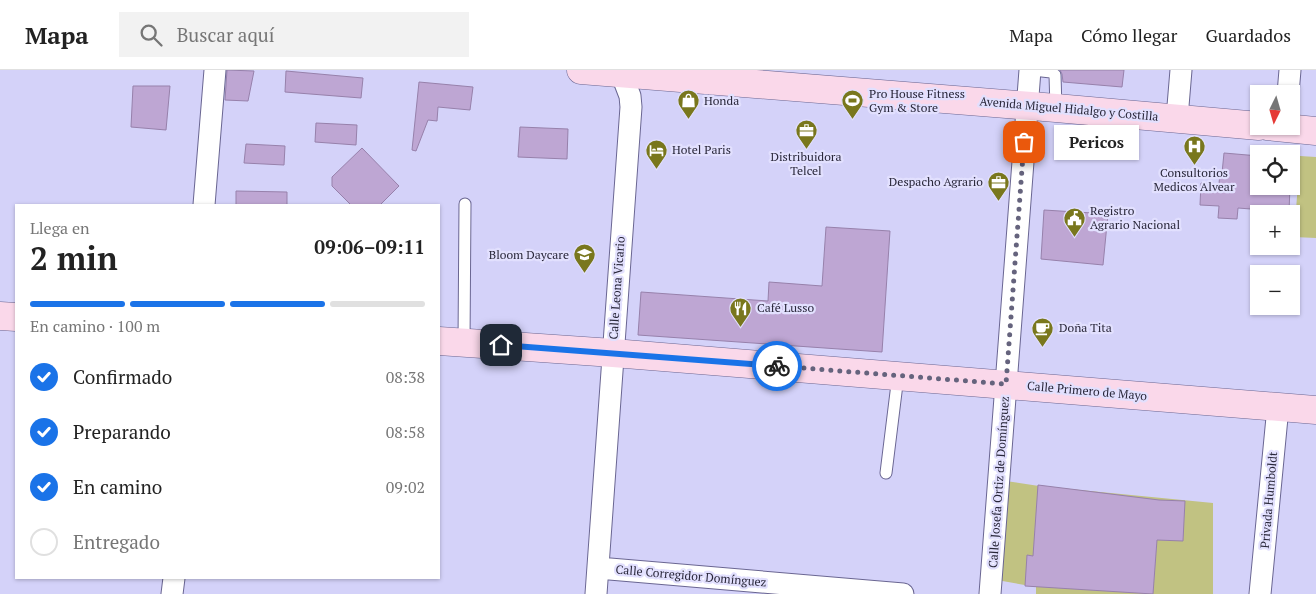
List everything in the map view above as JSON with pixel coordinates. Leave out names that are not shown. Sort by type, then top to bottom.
[{"type":"main road","name":"Avenida Miguel Hidalgo y Costilla","points":[[581,70],[1250,124]]},
{"type":"main road","name":"Avenida Miguel Hidalgo y Costilla","points":[[1300,129],[1316,131]]},
{"type":"main road","points":[[0,316],[15,317]]},
{"type":"main road","name":"Calle Primero de Mayo","points":[[452,342],[613,353],[1316,410]]},
{"type":"street","points":[[204,204],[215,70]]},
{"type":"street","name":"Calle Josefa Ortiz de Domínguez","points":[[990,594],[1031,70]]},
{"type":"street","points":[[1177,118],[1180,70]]},
{"type":"street","points":[[1289,85],[1290,70]]},
{"type":"street","name":"Calle Leona Vicario","points":[[596,594],[631,107],[630,96],[621,72]]},
{"type":"street","name":"Privada Humboldt","points":[[1260,594],[1278,407]]},
{"type":"street","name":"Calle Corregidor Domínguez","points":[[598,568],[903,594]]},
{"type":"street","points":[[172,594],[174,579]]},
{"type":"lane","points":[[1031,70],[1051,72],[1056,75],[1056,108]]},
{"type":"lane","points":[[452,342],[465,204]]},
{"type":"lane","points":[[886,473],[898,376]]},
{"type":"green space","points":[[1300,156],[1316,157],[1316,238],[1300,237],[1300,205],[1296,205],[1297,195],[1300,195]]},
{"type":"green space","points":[[999,480],[1039,486],[1213,503],[1213,594],[1036,594],[1036,587],[991,579]]},
{"type":"building","points":[[227,70],[254,71],[248,101],[225,100]]},
{"type":"building","points":[[1060,70],[1124,70],[1122,87],[1063,82]]},
{"type":"building","points":[[286,71],[363,78],[361,98],[285,92]]},
{"type":"building","points":[[419,82],[473,87],[470,110],[438,107],[437,121],[428,120],[416,151],[412,150]]},
{"type":"building","points":[[133,86],[170,86],[166,130],[131,127]]},
{"type":"building","points":[[316,123],[357,125],[356,145],[315,142]]},
{"type":"building","points":[[520,127],[568,129],[567,159],[518,157]]},
{"type":"building","points":[[246,144],[285,146],[284,165],[244,163]]},
{"type":"building","points":[[362,148],[399,186],[381,204],[350,204],[332,186],[332,177]]},
{"type":"building","points":[[1224,153],[1250,155],[1250,195],[1290,195],[1289,205],[1250,205],[1250,209],[1238,208],[1237,219],[1218,218],[1219,206],[1200,205],[1201,183],[1219,184],[1220,172],[1222,173]]},
{"type":"building","points":[[236,191],[287,192],[287,204],[236,204]]},
{"type":"building","name":"Registro Agrario Nacional","points":[[1044,210],[1108,214],[1103,265],[1041,259]]},
{"type":"building","points":[[826,227],[890,231],[882,352],[638,335],[641,292],[768,301],[769,282],[822,286]]},
{"type":"building","points":[[1038,485],[1159,500],[1185,501],[1183,541],[1157,540],[1153,594],[1025,586],[1027,555],[1033,556]]},
{"type":"way so far","points":[[777,366],[1006,384],[1024,142]]},
{"type":"place","name":"Honda","points":[[688,120]]},
{"type":"place","name":"Pro House Fitness Gym & Store","points":[[853,120]]},
{"type":"place","name":"Pericos","points":[[1024,142]]},
{"type":"place","name":"Distribuidora Telcel","points":[[806,149]]},
{"type":"place","name":"Consultorios Medicos Alvear","points":[[1194,165]]},
{"type":"place","name":"Hotel Paris","points":[[656,169]]},
{"type":"place","name":"Despacho Agrario","points":[[999,201]]},
{"type":"place","name":"Registro Agrario Nacional","points":[[1074,237]]},
{"type":"place","name":"Bloom Daycare","points":[[585,274]]},
{"type":"place","name":"Café Lusso","points":[[741,327]]},
{"type":"place","name":"Doña Tita","points":[[1043,347]]},
{"type":"route","points":[[501,345],[777,366]]}]
